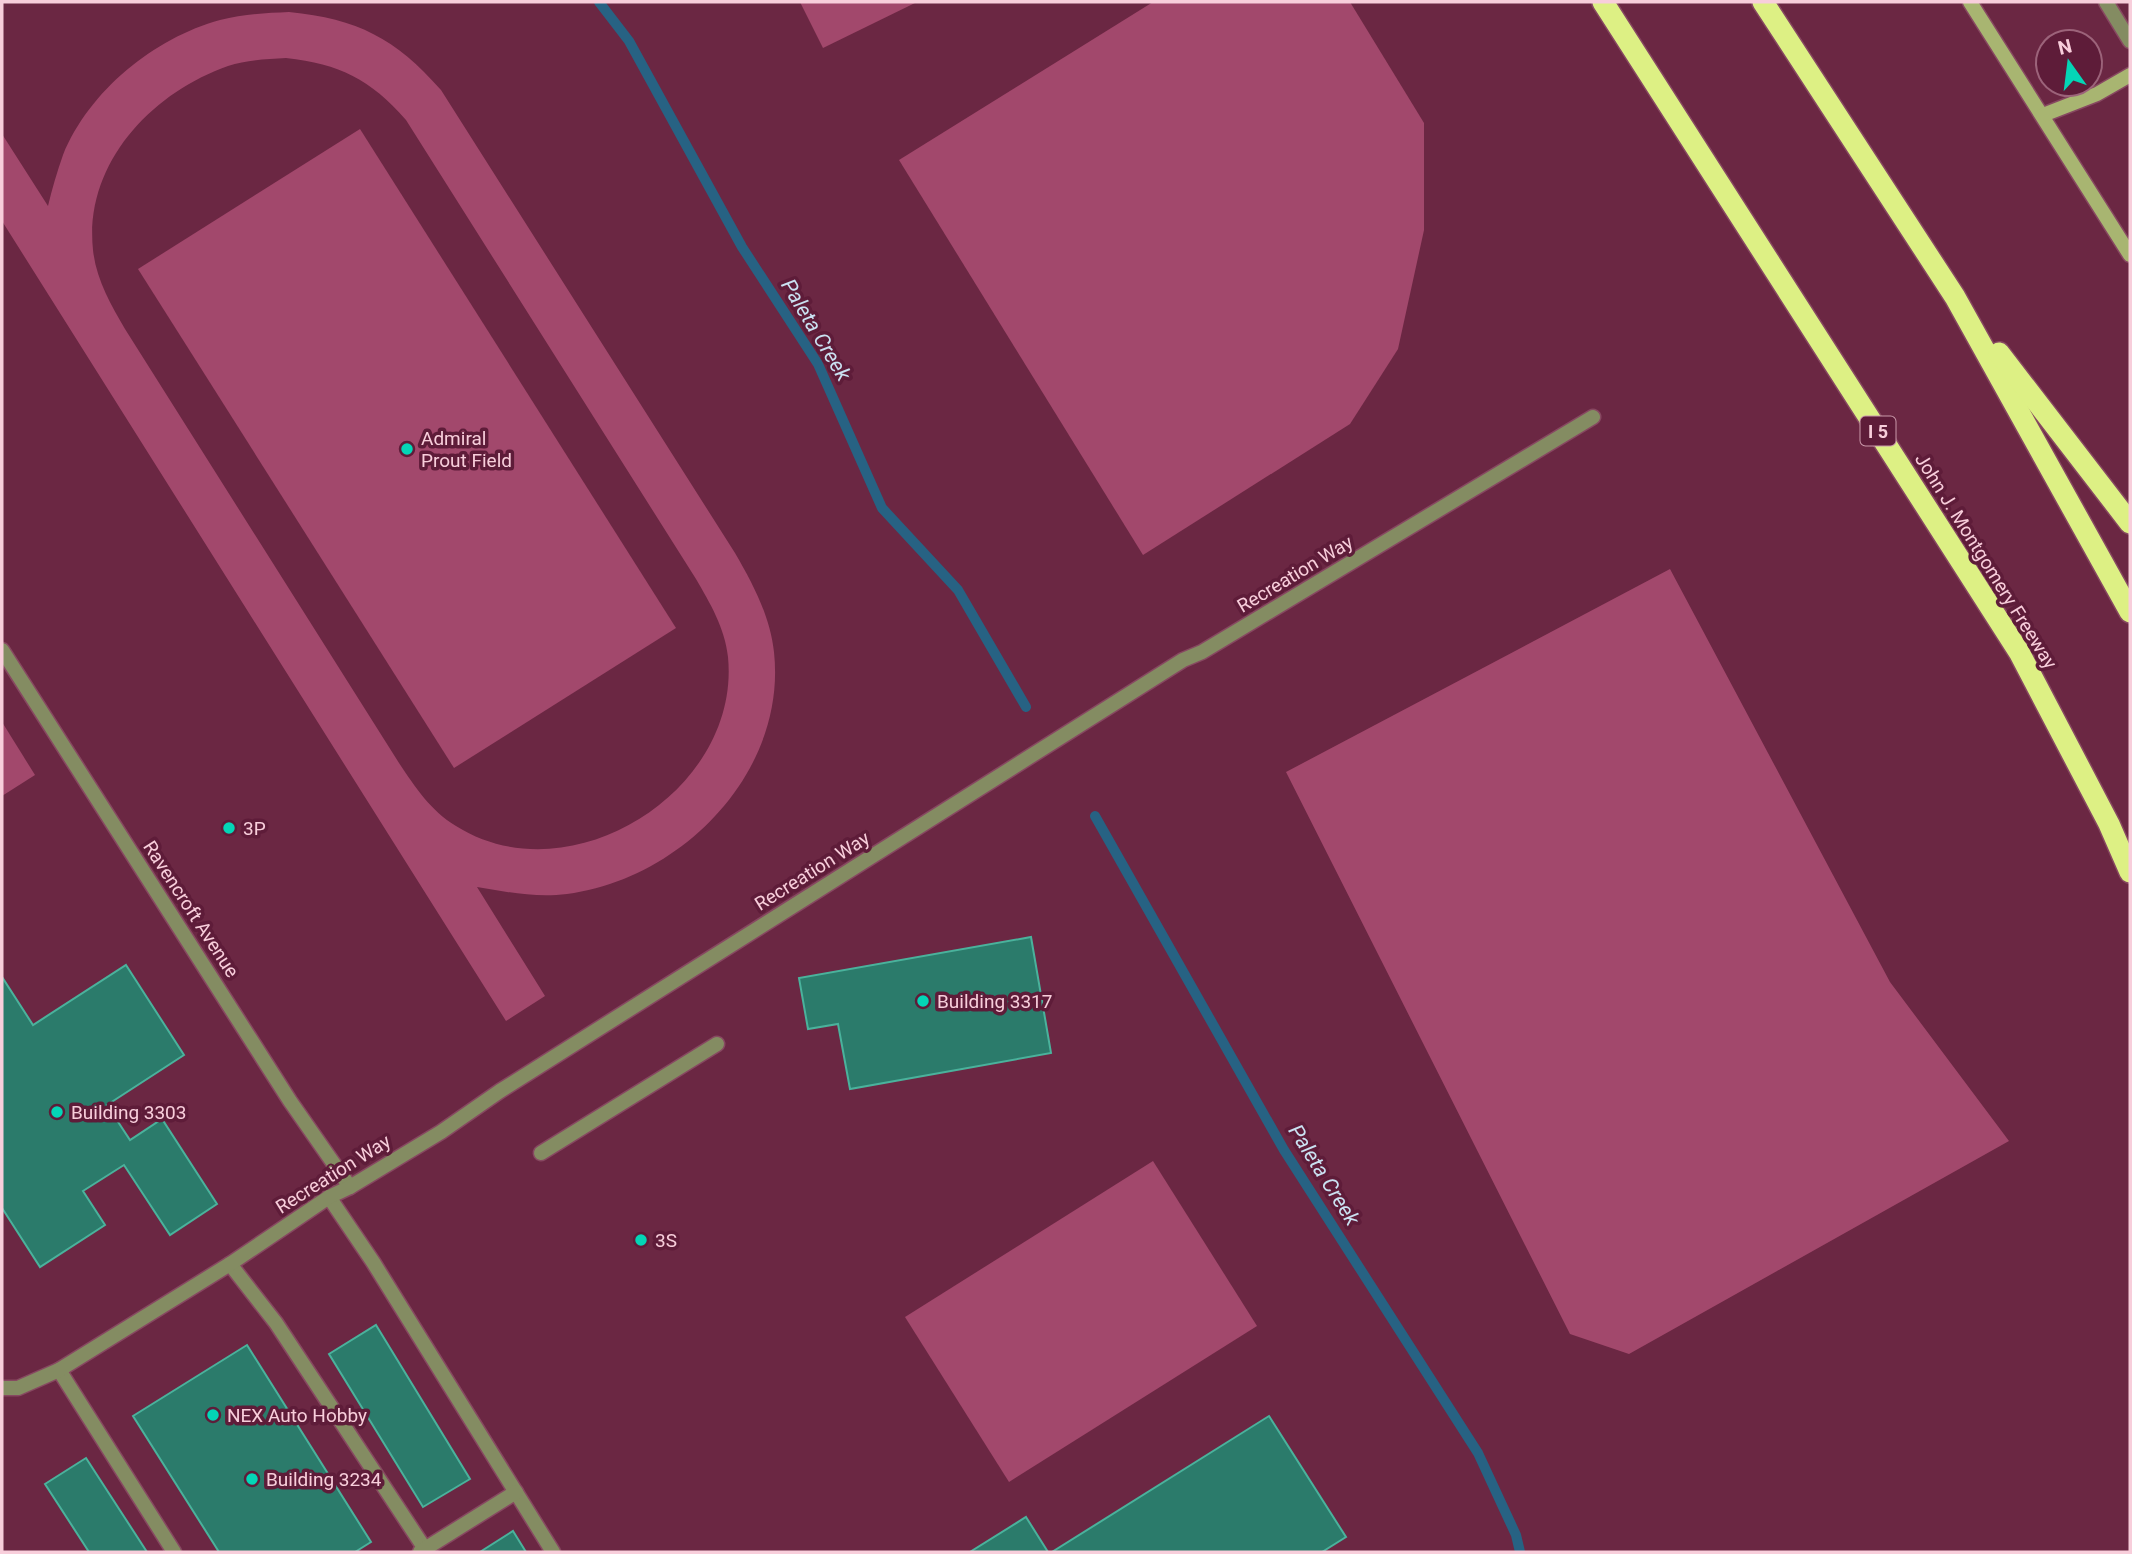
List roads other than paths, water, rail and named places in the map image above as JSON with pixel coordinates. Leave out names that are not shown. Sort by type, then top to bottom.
[{"type":"highway","name":"John J. Montgomery Freeway","points":[[1603,2],[2019,652],[2109,824],[2130,872]]},
{"type":"highway","points":[[1763,2],[1955,297],[2130,612]]},
{"type":"highway","points":[[1955,297],[2130,523]]},
{"type":"street","points":[[1970,2],[2130,255]]},
{"type":"street","points":[[2106,2],[2130,41]]},
{"type":"street","points":[[2043,116],[2097,94],[2130,75]]},
{"type":"street","name":"Recreation Way","points":[[2,1388],[18,1388],[59,1370],[1183,660],[1214,645],[1593,417]]},
{"type":"street","name":"Ravencroft Avenue","points":[[2,650],[290,1101],[350,1188]]},
{"type":"street","points":[[541,1153],[717,1044]]},
{"type":"street","points":[[329,1198],[373,1262],[553,1552]]},
{"type":"street","points":[[230,1264],[276,1323],[422,1551],[516,1492]]},
{"type":"street","points":[[59,1370],[174,1552]]},
{"type":"waterway","name":"Paleta Creek","points":[[599,2],[629,41],[742,247],[818,364],[882,508],[958,590],[1026,707]]},
{"type":"waterway","name":"Paleta Creek","points":[[1095,816],[1284,1150],[1478,1453],[1516,1535],[1520,1552]]},
{"type":"place","name":"Admiral Prout Field","points":[[407,449]]},
{"type":"place","name":"3P","points":[[229,828]]},
{"type":"place","name":"Building 3317","points":[[923,1001]]},
{"type":"place","name":"Building 3303","points":[[57,1112]]},
{"type":"place","name":"3S","points":[[641,1240]]},
{"type":"place","name":"NEX Auto Hobby","points":[[213,1415]]},
{"type":"place","name":"Building 3234","points":[[252,1479]]}]
